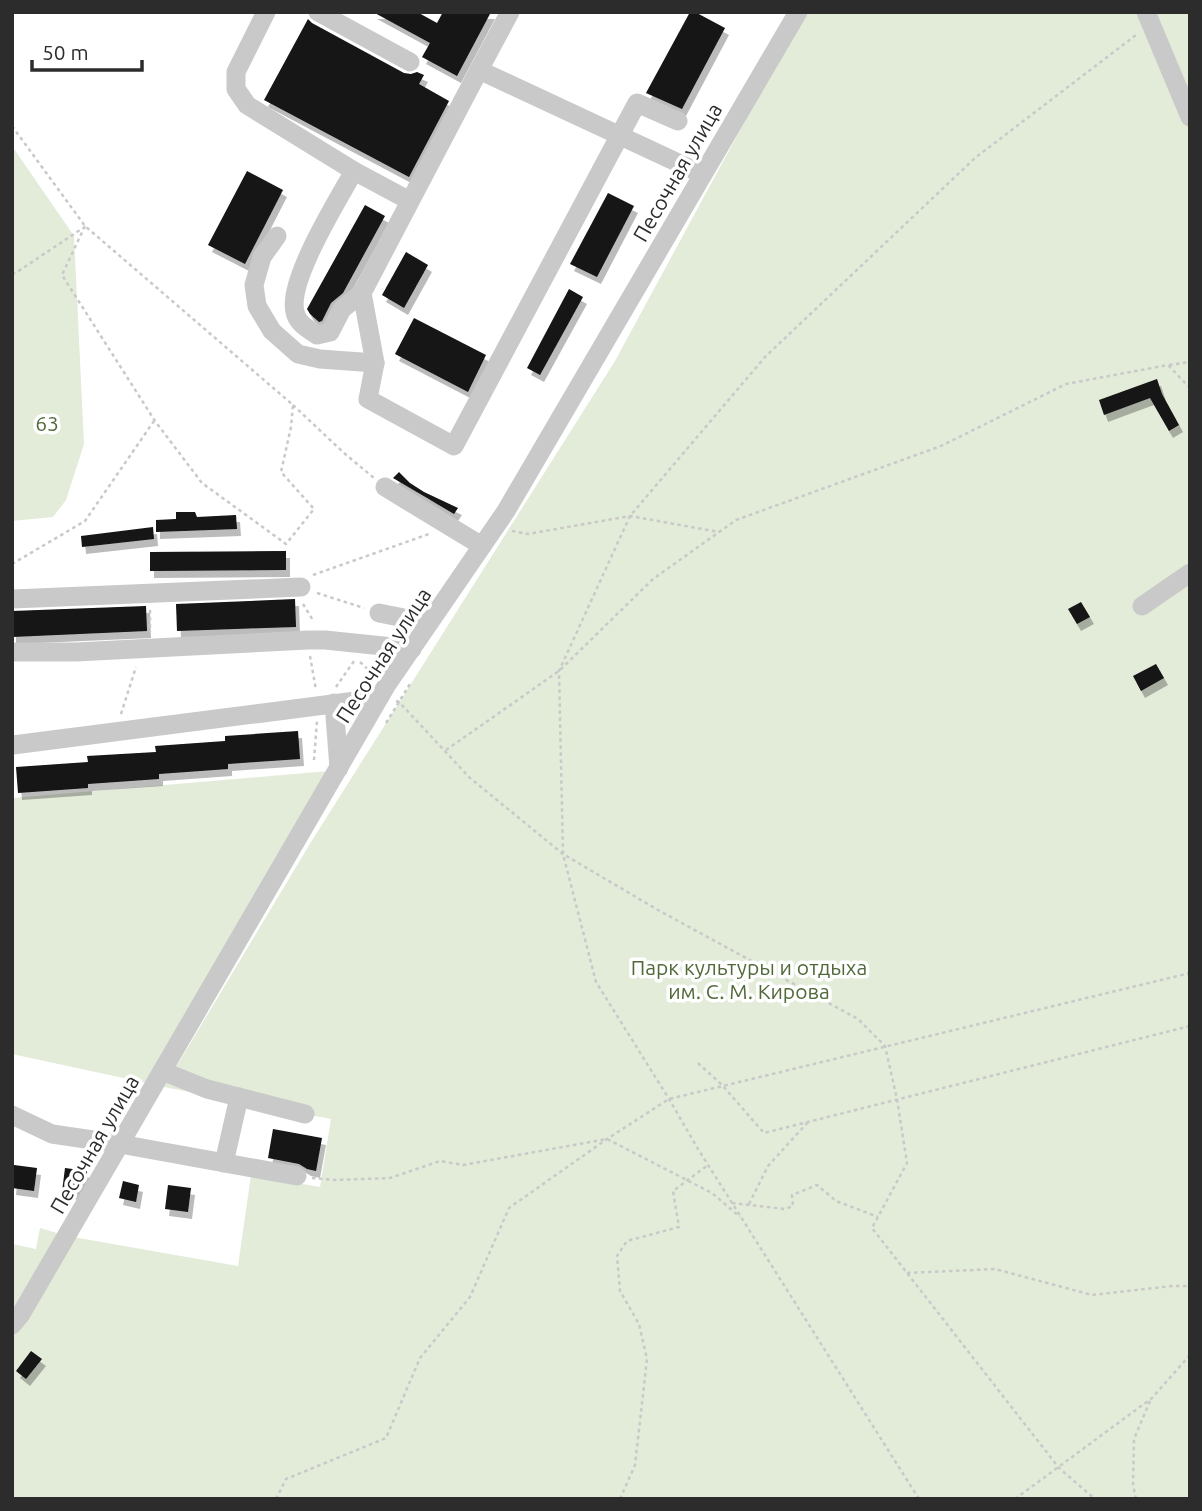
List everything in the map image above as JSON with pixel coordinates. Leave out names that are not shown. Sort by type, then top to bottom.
[{"type":"street","points":[[266,12],[236,72],[236,89],[247,105],[354,171],[410,201]]},
{"type":"street","points":[[317,12],[410,62]]},
{"type":"street","points":[[330,359],[325,342],[330,332],[342,309],[362,293],[510,12]]},
{"type":"street","name":"Песочная улица","points":[[12,1325],[21,1314],[379,698],[506,511],[798,12]]},
{"type":"street","points":[[1148,18],[1190,117]]},
{"type":"street","points":[[480,70],[702,174]]},
{"type":"street","points":[[362,293],[375,363],[368,399],[454,446],[637,103],[678,121]]},
{"type":"street","points":[[330,332],[317,335],[303,326],[295,313],[294,297],[301,270],[354,171]]},
{"type":"street","points":[[277,236],[262,257],[254,285],[257,306],[272,331],[298,354],[375,363]]},
{"type":"street","points":[[385,487],[482,546]]},
{"type":"street","points":[[1142,606],[1190,573]]},
{"type":"street","points":[[12,598],[307,581]]},
{"type":"street","points":[[379,613],[429,623]]},
{"type":"street","points":[[12,652],[76,652],[308,640],[412,649]]},
{"type":"street","points":[[13,744],[379,698]]},
{"type":"street","points":[[326,704],[339,768]]},
{"type":"street","points":[[162,1072],[208,1089],[305,1114]]},
{"type":"street","points":[[224,1163],[239,1097]]},
{"type":"street","points":[[12,1115],[52,1134],[297,1176]]},
{"type":"path","points":[[919,1499],[596,982],[563,854],[559,671],[631,516],[765,357],[975,158],[1148,18]]},
{"type":"path","points":[[12,126],[85,226],[385,487]]},
{"type":"path","points":[[12,274],[85,226]]},
{"type":"path","points":[[85,226],[62,275],[155,421],[202,483],[286,544],[314,509],[281,472],[293,405]]},
{"type":"path","points":[[445,751],[559,671],[653,579],[736,520],[941,446],[1066,384],[1190,362]]},
{"type":"path","points":[[1168,365],[1190,388]]},
{"type":"path","points":[[12,564],[85,521],[155,421]]},
{"type":"path","points":[[495,526],[528,534],[631,516],[719,532]]},
{"type":"path","points":[[307,581],[450,526]]},
{"type":"path","points":[[307,581],[379,613]]},
{"type":"path","points":[[308,640],[326,704]]},
{"type":"path","points":[[314,760],[326,704],[366,644]]},
{"type":"path","points":[[379,698],[399,702],[470,778],[563,854],[658,910],[858,1019],[885,1046],[907,1163],[872,1228],[1059,1468],[1095,1499]]},
{"type":"path","points":[[276,1499],[286,1479],[386,1438],[420,1358],[470,1297],[509,1208],[669,1099],[1190,973]]},
{"type":"path","points":[[698,1063],[723,1085],[764,1133],[1190,1026]]},
{"type":"path","points":[[748,1205],[768,1166],[808,1122]]},
{"type":"path","points":[[297,1176],[336,1180],[390,1178],[440,1161],[463,1165],[607,1139],[712,1193],[743,1220]]},
{"type":"path","points":[[620,1499],[635,1465],[647,1359],[639,1324],[620,1292],[617,1256],[627,1241],[679,1227],[673,1191],[708,1165]]},
{"type":"path","points":[[732,1203],[785,1209],[793,1206],[792,1195],[817,1185],[835,1201],[878,1217]]},
{"type":"path","points":[[907,1273],[995,1269],[1092,1295],[1190,1286]]},
{"type":"path","points":[[1015,1499],[1152,1398],[1190,1355]]},
{"type":"path","points":[[1136,1499],[1133,1485],[1135,1439],[1152,1398]]},
{"type":"green space","name":"Парк культуры и отдыха им. С. М. Кирова","points":[[804,12],[1190,12],[1190,1499],[12,1499],[12,1244],[36,1249],[40,1228],[67,1236],[238,1266],[251,1175],[320,1187],[331,1119],[164,1087],[311,842],[615,361]]},
{"type":"green space","name":"63","points":[[12,146],[74,236],[84,444],[66,500],[53,517],[12,521]]},
{"type":"green space","points":[[329,771],[151,1084],[12,1054],[12,798]]},
{"type":"building","points":[[373,12],[417,12],[437,23],[443,12],[491,12],[457,76],[422,57],[430,43]]},
{"type":"building","points":[[690,12],[725,28],[682,109],[646,93]]},
{"type":"building","points":[[308,19],[404,73],[417,72],[424,75],[419,84],[449,101],[409,177],[264,100]]},
{"type":"building","points":[[247,171],[283,190],[245,264],[208,245]]},
{"type":"building","points":[[608,193],[634,206],[597,277],[570,264]]},
{"type":"building","points":[[365,205],[385,216],[343,293],[331,303],[319,322],[307,309]]},
{"type":"building","points":[[406,252],[428,265],[404,308],[382,295]]},
{"type":"building","points":[[569,289],[583,297],[540,375],[527,368]]},
{"type":"building","points":[[414,318],[486,355],[468,392],[395,354]]},
{"type":"building","points":[[1157,379],[1179,425],[1169,431],[1150,398],[1104,415],[1099,400]]},
{"type":"building","points":[[399,472],[424,492],[458,508],[454,514],[393,478]]},
{"type":"building","points":[[176,512],[195,512],[197,517],[236,515],[237,529],[156,532],[156,520],[176,519]]},
{"type":"building","points":[[153,527],[154,539],[82,547],[81,536]]},
{"type":"building","points":[[286,551],[286,570],[150,571],[150,552]]},
{"type":"building","points":[[295,599],[296,627],[177,631],[176,604]]},
{"type":"building","points":[[1081,602],[1090,617],[1077,624],[1068,609]]},
{"type":"building","points":[[146,606],[147,631],[12,637],[12,611]]},
{"type":"building","points":[[1156,664],[1164,678],[1141,691],[1133,676]]},
{"type":"building","points":[[298,731],[300,759],[228,764],[228,769],[159,774],[159,779],[18,793],[16,767],[88,762],[87,756],[156,752],[155,746],[225,741],[225,736]]},
{"type":"building","points":[[273,1129],[322,1138],[316,1171],[299,1164],[268,1158]]},
{"type":"building","points":[[14,1165],[37,1168],[34,1191],[12,1188]]},
{"type":"building","points":[[65,1168],[87,1171],[87,1177],[77,1193],[62,1192]]},
{"type":"building","points":[[123,1181],[139,1185],[136,1202],[119,1198]]},
{"type":"building","points":[[168,1185],[191,1188],[188,1212],[165,1209]]},
{"type":"building","points":[[31,1351],[42,1359],[26,1379],[16,1371]]}]
